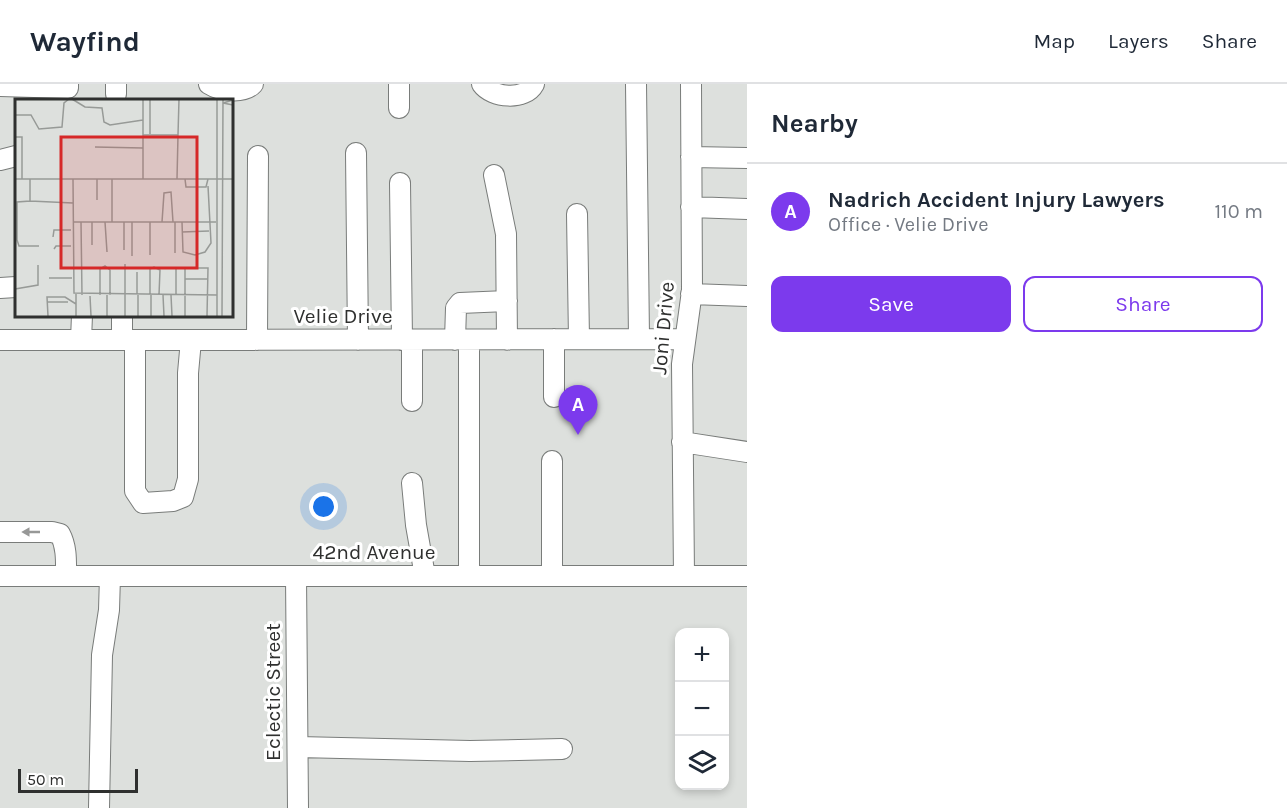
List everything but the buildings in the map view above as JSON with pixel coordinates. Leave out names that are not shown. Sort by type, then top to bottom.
[{"type":"street","points":[[0,86],[68,88],[68,84]]},
{"type":"street","points":[[209,84],[237,90],[250,88],[253,84]]},
{"type":"street","points":[[399,84],[399,108]]},
{"type":"street","points":[[482,84],[495,94],[506,96],[521,93],[532,88],[534,84]]},
{"type":"street","points":[[636,84],[639,338]]},
{"type":"street","name":"Joni Drive","points":[[684,576],[682,364],[691,294],[691,84]]},
{"type":"street","points":[[356,153],[358,340]]},
{"type":"street","points":[[0,160],[15,156]]},
{"type":"street","points":[[257,340],[258,156]]},
{"type":"street","points":[[691,157],[747,158]]},
{"type":"street","points":[[494,175],[506,234],[507,340]]},
{"type":"street","points":[[400,183],[412,400]]},
{"type":"street","points":[[691,207],[747,209]]},
{"type":"street","points":[[577,214],[579,339]]},
{"type":"street","points":[[0,288],[15,287]]},
{"type":"street","points":[[691,294],[747,296]]},
{"type":"street","points":[[468,576],[462,340],[456,308],[460,303],[507,301]]},
{"type":"street","points":[[81,340],[82,316]]},
{"type":"street","points":[[122,316],[128,340],[135,491],[143,503],[173,501],[183,497],[188,479],[188,373],[191,340]]},
{"type":"street","points":[[554,339],[554,396]]},
{"type":"street","name":"Velie Drive","points":[[0,340],[685,339]]},
{"type":"street","points":[[682,442],[747,452]]},
{"type":"street","points":[[552,461],[552,576]]},
{"type":"street","points":[[412,483],[416,525],[425,576]]},
{"type":"street","points":[[0,532],[60,534],[64,541],[66,554],[66,576]]},
{"type":"street","name":"42nd Avenue","points":[[0,576],[747,576]]},
{"type":"street","points":[[99,808],[102,655],[109,610],[110,576]]},
{"type":"street","name":"Eclectic Street","points":[[296,576],[298,808]]},
{"type":"street","points":[[298,747],[471,751],[562,749]]},
{"type":"place","name":"Nadrich Accident Injury Lawyers","points":[[578,435]]}]
